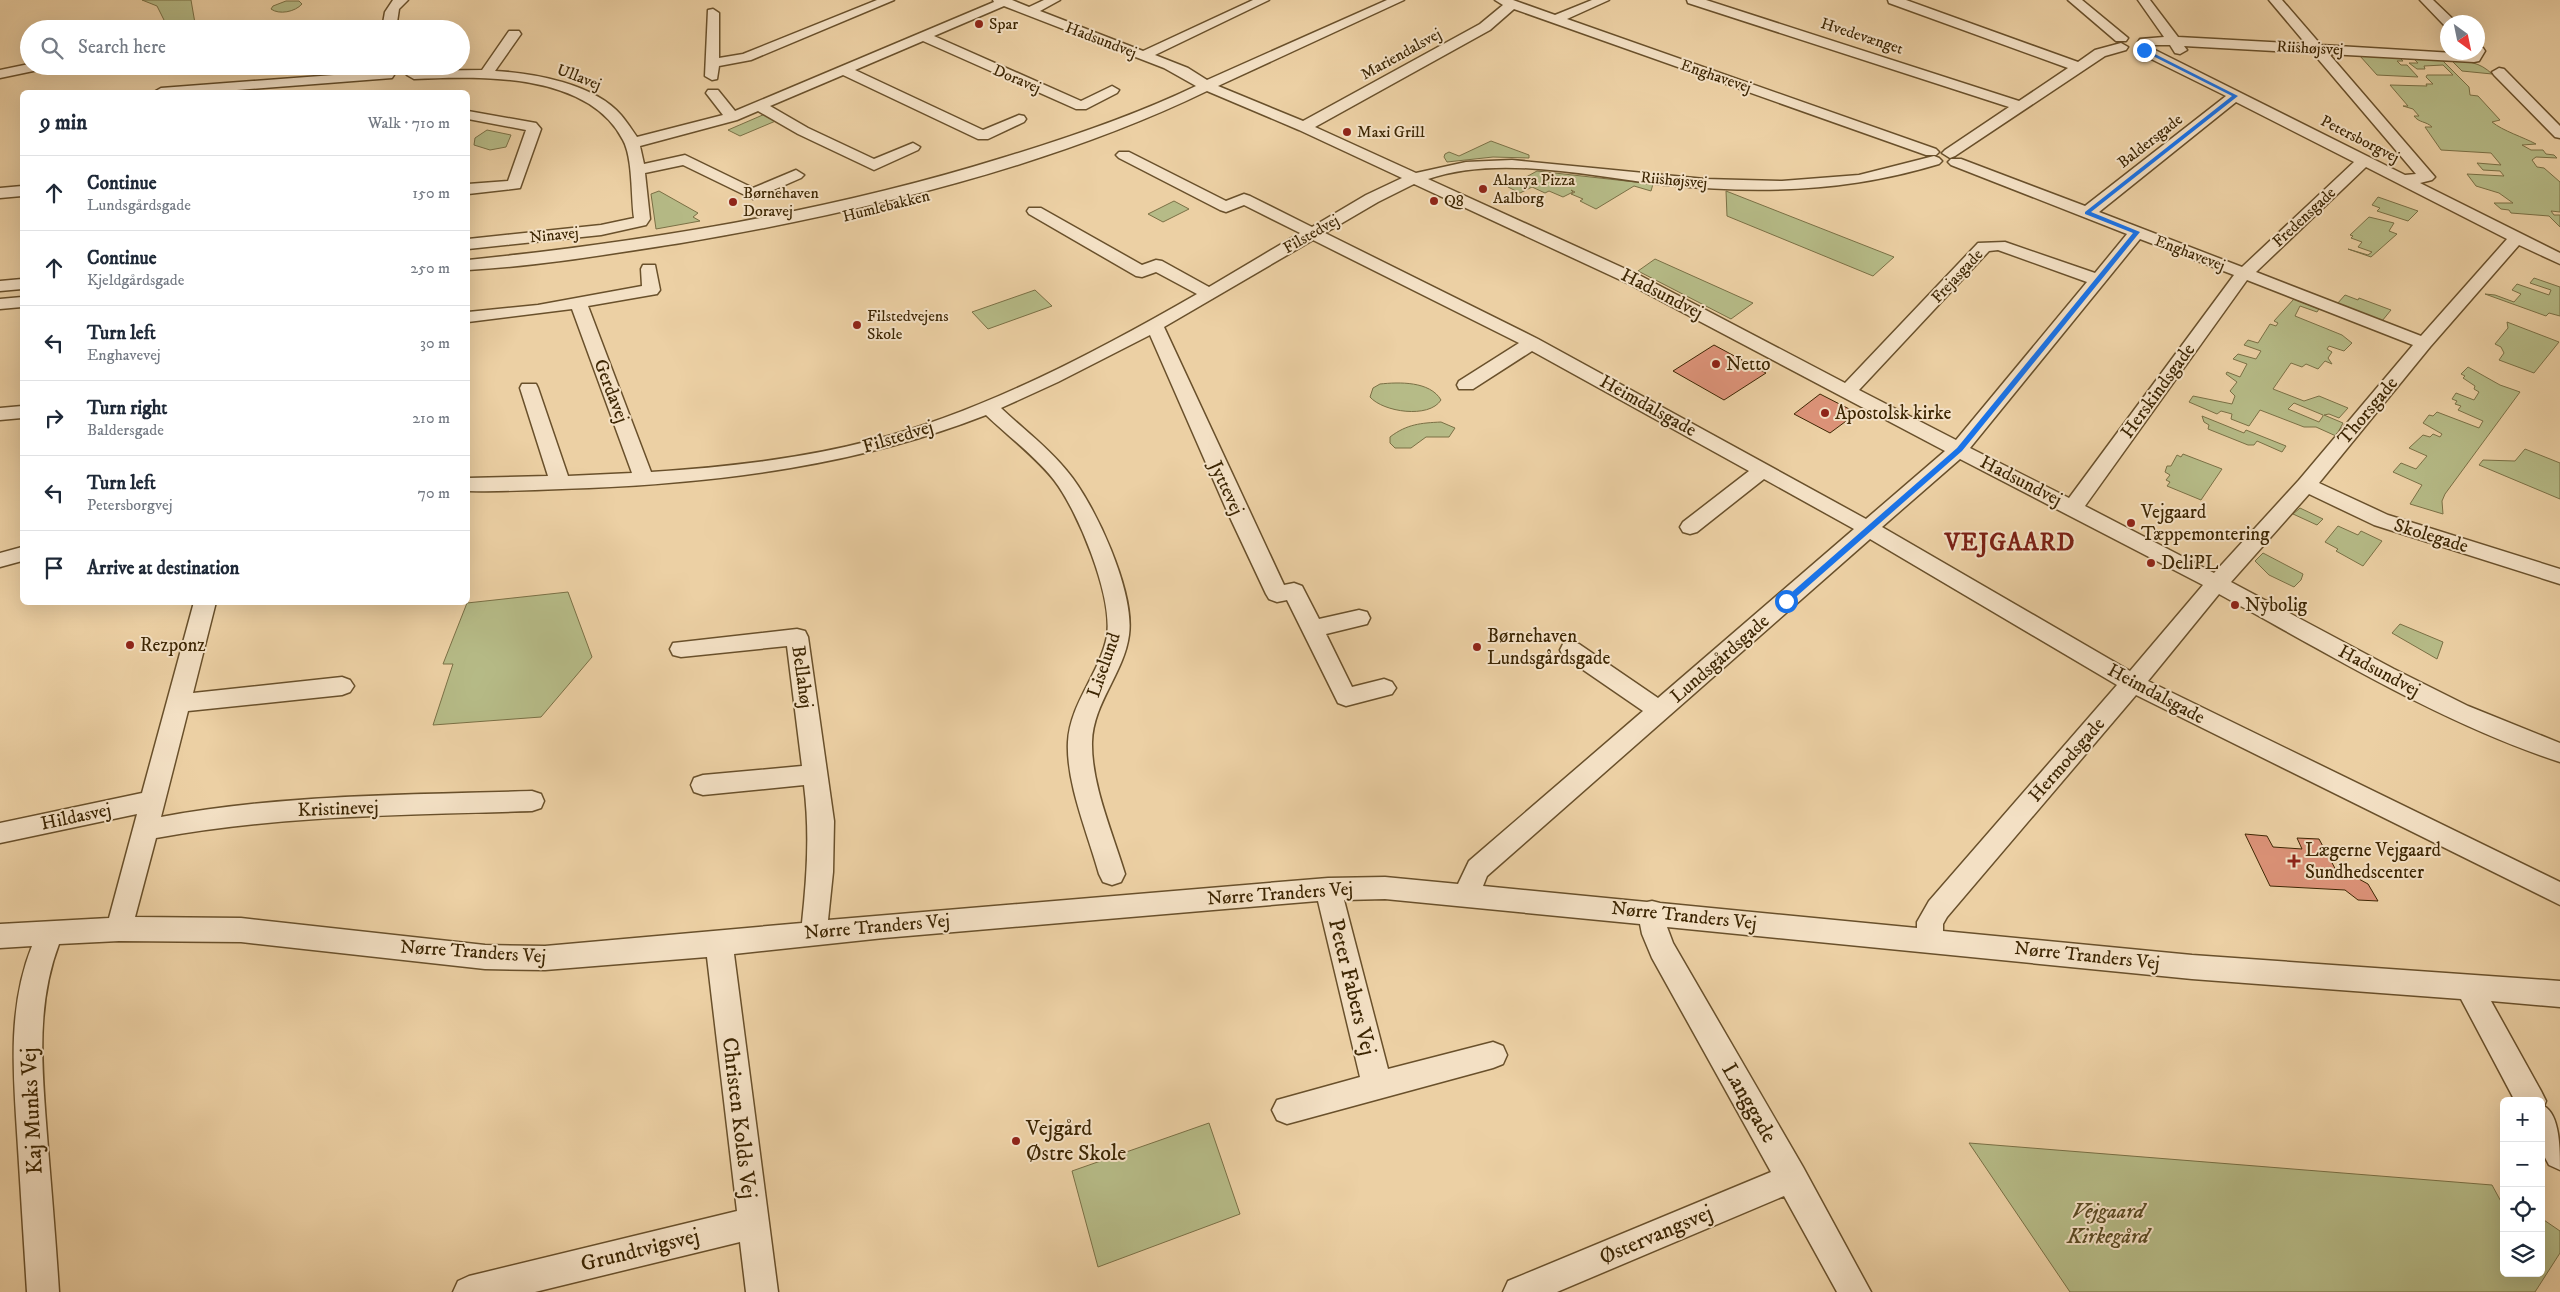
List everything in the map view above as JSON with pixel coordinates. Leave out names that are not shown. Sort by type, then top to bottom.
[{"type":"street","points":[[390,20],[392,7],[402,0]]},
{"type":"street","points":[[713,13],[713,70],[888,0]]},
{"type":"street","points":[[1030,12],[1054,0]]},
{"type":"street","points":[[1143,56],[1263,0]]},
{"type":"street","name":"Humlebakken","points":[[470,275],[533,269],[677,249],[764,234],[886,206],[994,177],[1063,154],[1145,122],[1280,53],[1398,0]]},
{"type":"street","points":[[1555,19],[1602,0]]},
{"type":"street","name":"Hvedevænget","points":[[1692,0],[2021,106]]},
{"type":"street","points":[[1894,0],[2079,67]]},
{"type":"street","points":[[2074,0],[2121,42],[2144,46]]},
{"type":"street","points":[[2144,0],[2190,65],[2184,70]]},
{"type":"street","points":[[2275,0],[2449,203]]},
{"type":"street","points":[[2426,0],[2442,15]]},
{"type":"street","points":[[633,143],[732,117],[1002,1]]},
{"type":"street","name":"Hadsundvej","points":[[1002,1],[1169,66],[1635,280],[2074,508],[2386,675],[2460,712],[2560,753]]},
{"type":"street","name":"Enghavevej","points":[[1506,2],[1948,164],[1953,157],[2137,232],[2187,244],[2244,273],[2424,343]]},
{"type":"street","name":"Mariendalsvej","points":[[1304,127],[1485,27],[1506,2]]},
{"type":"street","points":[[486,74],[514,34]]},
{"type":"street","name":"Doravej","points":[[922,36],[1080,106],[1112,90]]},
{"type":"street","name":"Riishøjsvej","points":[[2144,46],[2173,41],[2440,54]]},
{"type":"street","points":[[1953,157],[2021,106],[2100,53],[2121,42]]},
{"type":"street","name":"Petersborgvej","points":[[2144,46],[2184,70],[2560,259]]},
{"type":"street","points":[[0,74],[20,70]]},
{"type":"street","name":"Doravej","points":[[844,70],[983,136],[1019,119]]},
{"type":"street","points":[[2499,72],[2560,134]]},
{"type":"street","name":"Ullavej","points":[[422,79],[486,74],[550,84],[590,98],[617,118],[633,143],[642,219],[640,222]]},
{"type":"street","points":[[188,90],[388,75]]},
{"type":"street","name":"Humlebakken","points":[[470,265],[658,242],[788,218],[887,196],[949,180],[1069,142],[1134,119],[1214,87]]},
{"type":"street","points":[[713,93],[732,117]]},
{"type":"street","name":"Baldersgade","points":[[2087,213],[2235,96]]},
{"type":"street","points":[[760,106],[803,131],[874,165],[913,147]]},
{"type":"street","points":[[470,115],[531,126],[534,129],[514,185],[470,188]]},
{"type":"street","name":"Heimdalsgade","points":[[1124,155],[1226,207],[1244,199],[1314,232],[1532,343],[1869,529],[2132,683],[2560,894]]},
{"type":"street","name":"Riishøjsvej","points":[[1414,177],[1446,169],[1502,164],[1534,165],[1700,184],[1774,186],[1875,176],[1933,157]]},
{"type":"street","points":[[636,170],[685,160],[753,194],[796,175]]},
{"type":"street","name":"Fredensgade","points":[[2244,273],[2364,161]]},
{"type":"street","name":"Filstedvej","points":[[470,485],[644,478],[733,472],[835,455],[910,435],[987,406],[1074,366],[1154,325],[1399,183],[1414,177]]},
{"type":"street","points":[[2403,180],[2427,177]]},
{"type":"street","points":[[0,193],[20,191]]},
{"type":"street","points":[[1035,210],[1142,272],[1156,265],[1209,294]]},
{"type":"street","name":"Ninavej","points":[[470,244],[601,230],[640,222]]},
{"type":"street","name":"Lundsgårdsgade","points":[[1466,894],[1478,870],[1959,449],[2096,279],[2137,232]]},
{"type":"street","name":"Thorsgade","points":[[2217,584],[2306,485],[2424,343],[2517,237]]},
{"type":"street","name":"Frejasgade","points":[[1848,390],[1984,246],[2000,245],[2096,279]]},
{"type":"street","points":[[470,317],[578,303],[651,290],[649,269]]},
{"type":"street","name":"Herskindsgade","points":[[2074,508],[2244,273]]},
{"type":"street","points":[[0,286],[20,284]]},
{"type":"street","points":[[0,304],[20,302]]},
{"type":"street","name":"Gerdavej","points":[[578,303],[644,478]]},
{"type":"street","points":[[0,316],[20,314]]},
{"type":"street","name":"Jyttevej","points":[[1154,325],[1277,594],[1294,591],[1346,697],[1384,688]]},
{"type":"street","points":[[1466,385],[1532,343]]},
{"type":"street","points":[[529,388],[560,482]]},
{"type":"street","name":"Liselund","points":[[987,406],[1061,477],[1091,531],[1115,597],[1118,634],[1082,726],[1080,744],[1087,781],[1112,874]]},
{"type":"street","points":[[0,414],[20,412]]},
{"type":"street","points":[[1690,527],[1763,470]]},
{"type":"street","name":"Skolegade","points":[[2306,485],[2381,520],[2560,577]]},
{"type":"street","points":[[0,560],[20,555]]},
{"type":"street","name":"Hermodsgade","points":[[1930,941],[1930,922],[1938,909],[2217,584]]},
{"type":"street","points":[[120,929],[144,830],[204,605]]},
{"type":"street","points":[[1312,629],[1359,618]]},
{"type":"street","name":"Bellahøj","points":[[681,650],[797,637],[821,821],[820,872],[814,932]]},
{"type":"street","name":"Lundsgårdsgade","points":[[1571,650],[1660,711]]},
{"type":"street","points":[[178,703],[342,686]]},
{"type":"street","points":[[703,785],[815,774]]},
{"type":"street","name":"Hildasvej","points":[[0,833],[152,801]]},
{"type":"street","name":"Kristinevej","points":[[144,830],[196,819],[253,813],[532,801]]},
{"type":"street","name":"Nørre Tranders Vej","points":[[0,936],[120,929],[241,930],[485,956],[545,958],[719,944],[814,932],[1328,889],[1385,888],[1466,894],[2192,966],[2560,994]]},
{"type":"street","name":"Peter Fabers Vej","points":[[1328,889],[1377,1086]]},
{"type":"street","name":"Langgade","points":[[1652,912],[1655,934],[1662,950],[1855,1292]]},
{"type":"street","name":"Kaj Munks Vej","points":[[43,1292],[27,1044],[32,994],[39,961],[50,933]]},
{"type":"street","name":"Christen Kolds Vej","points":[[719,944],[762,1292]]},
{"type":"street","points":[[2468,986],[2529,1097]]},
{"type":"street","points":[[1287,1110],[1493,1055]]},
{"type":"street","points":[[2545,1127],[2560,1155]]},
{"type":"street","name":"Østervangsvej","points":[[1519,1292],[1792,1178]]},
{"type":"street","name":"Grundtvigsvej","points":[[469,1292],[752,1223]]},
{"type":"green space","points":[[142,0],[191,0],[194,20],[164,20],[157,6]]},
{"type":"green space","points":[[286,1],[299,1],[302,4],[287,12],[278,12],[271,9],[273,6]]},
{"type":"green space","points":[[2360,56],[2400,58],[2403,61],[2397,61],[2401,65],[2407,65],[2418,77],[2377,75]]},
{"type":"green space","points":[[2414,59],[2442,60],[2469,87],[2470,95],[2478,96],[2500,120],[2492,122],[2536,144],[2522,145],[2531,150],[2543,150],[2546,154],[2554,155],[2557,158],[2536,157],[2532,160],[2537,167],[2544,168],[2560,182],[2560,212],[2551,211],[2554,215],[2560,215],[2560,227],[2549,216],[2511,213],[2509,210],[2501,209],[2494,203],[2513,203],[2499,193],[2476,186],[2467,174],[2504,176],[2500,171],[2483,170],[2477,163],[2501,165],[2491,153],[2441,150],[2425,127],[2432,127],[2416,118],[2414,116],[2419,116],[2413,109],[2403,106],[2408,106],[2390,85],[2427,86],[2426,84],[2433,84],[2426,77],[2427,75],[2453,75],[2443,65],[2424,66],[2425,69],[2417,69],[2409,63],[2418,63]]},
{"type":"green space","points":[[2451,60],[2478,65],[2492,74],[2462,71]]},
{"type":"green space","points":[[765,114],[778,120],[740,136],[728,130]]},
{"type":"green space","points":[[487,130],[511,135],[506,147],[490,150],[474,145],[475,138]]},
{"type":"green space","points":[[1491,141],[1529,155],[1529,158],[1493,157],[1447,162],[1444,157],[1449,152],[1459,156]]},
{"type":"green space","points":[[1537,171],[1653,184],[1651,191],[1634,186],[1596,209],[1580,201],[1583,199],[1571,194],[1575,192],[1571,190],[1573,192],[1563,197],[1549,191],[1545,193],[1532,187],[1520,193],[1508,187]]},
{"type":"green space","points":[[659,191],[698,213],[693,217],[700,221],[656,229],[651,194]]},
{"type":"green space","points":[[1726,191],[1894,257],[1873,276],[1727,216]]},
{"type":"green space","points":[[2378,197],[2418,211],[2408,221],[2377,211],[2380,208],[2372,205]]},
{"type":"green space","points":[[1174,201],[1189,209],[1163,222],[1148,214]]},
{"type":"green space","points":[[2369,217],[2394,223],[2389,231],[2397,234],[2371,257],[2348,249],[2368,255],[2372,252],[2358,247],[2362,242],[2351,238],[2353,236],[2350,235]]},
{"type":"green space","points":[[1655,259],[1753,303],[1731,319],[1638,271]]},
{"type":"green space","points":[[2534,278],[2560,287],[2560,316],[2549,313],[2546,316],[2485,294],[2495,295],[2514,302],[2521,294],[2512,290],[2517,284],[2549,295],[2551,290],[2530,283]]},
{"type":"green space","points":[[1035,290],[1052,306],[988,329],[972,312]]},
{"type":"green space","points":[[2345,295],[2391,310],[2382,321],[2337,304]]},
{"type":"green space","points":[[2294,299],[2319,309],[2317,312],[2300,306],[2295,316],[2342,335],[2352,343],[2344,351],[2329,346],[2327,349],[2332,352],[2328,358],[2332,364],[2325,361],[2318,369],[2306,364],[2302,367],[2291,363],[2273,389],[2304,401],[2319,396],[2348,408],[2339,418],[2329,414],[2324,415],[2343,423],[2336,436],[2316,427],[2304,427],[2260,410],[2249,426],[2231,419],[2232,414],[2221,411],[2217,414],[2189,402],[2193,396],[2232,404],[2235,396],[2230,391],[2237,382],[2226,374],[2227,372],[2240,377],[2247,364],[2233,359],[2238,354],[2256,359],[2261,351],[2244,345],[2248,340],[2258,343],[2270,324],[2276,326],[2278,323],[2274,321]],"holes":[[[2294,403],[2323,415],[2319,422],[2288,409]]]},
{"type":"green space","points":[[2507,322],[2559,342],[2534,373],[2499,360],[2504,353],[2501,347],[2495,344],[2508,328]]},
{"type":"green space","points":[[2468,367],[2500,385],[2520,392],[2445,494],[2442,501],[2443,514],[2410,504],[2422,485],[2393,472],[2401,463],[2416,469],[2427,456],[2409,448],[2423,435],[2430,437],[2433,434],[2440,437],[2442,434],[2423,423],[2429,415],[2433,416],[2437,412],[2479,428],[2483,421],[2458,410],[2461,406],[2455,404],[2457,401],[2452,399],[2456,393],[2474,400],[2479,392],[2461,374]]},
{"type":"green space","points":[[1405,383],[1422,386],[1430,389],[1441,400],[1427,410],[1395,410],[1376,402],[1370,397],[1373,388],[1380,384]]},
{"type":"green space","points":[[2202,416],[2244,433],[2246,430],[2286,446],[2282,452],[2257,441],[2254,445],[2248,445],[2208,429],[2209,425],[2204,422]]},
{"type":"green space","points":[[1441,422],[1455,428],[1449,437],[1426,437],[1411,448],[1395,448],[1390,443],[1390,437],[1408,427]]},
{"type":"green space","points":[[2525,449],[2560,463],[2560,499],[2479,465],[2483,460],[2515,461]]},
{"type":"green space","points":[[2183,454],[2222,469],[2201,500],[2167,486],[2170,482],[2166,480],[2170,475],[2165,472],[2167,466],[2171,466],[2177,455],[2181,457]]},
{"type":"green space","points":[[2300,508],[2323,519],[2317,525],[2293,514]]},
{"type":"green space","points":[[2338,526],[2358,535],[2361,531],[2382,541],[2363,566],[2336,551],[2338,549],[2325,542]]},
{"type":"green space","points":[[2263,553],[2303,574],[2301,580],[2294,587],[2269,575],[2255,561]]},
{"type":"green space","points":[[568,592],[592,657],[541,717],[433,725],[453,664],[443,664],[466,605],[470,605],[470,603]]},
{"type":"green space","points":[[2400,624],[2443,642],[2437,659],[2392,633]]},
{"type":"green space","points":[[1209,1123],[1240,1214],[1098,1267],[1072,1171]]},
{"type":"green space","name":"Vejgaard Kirkegård","points":[[1969,1143],[2492,1185],[2500,1200],[2500,1277],[2545,1277],[2535,1292],[2070,1292]]},
{"type":"green space","name":"Vejgaard Kirkegård","points":[[2545,1221],[2560,1231],[2560,1253],[2545,1276]]},
{"type":"building","name":"Netto","points":[[1714,345],[1766,373],[1724,400],[1673,371]]},
{"type":"building","name":"Apostolsk kirke","points":[[1820,394],[1857,413],[1830,433],[1794,414]]},
{"type":"building","name":"Lægerne Vejgaard Sundhedscenter","points":[[2245,834],[2267,836],[2273,847],[2302,849],[2297,838],[2319,839],[2337,872],[2348,873],[2368,884],[2378,901],[2358,900],[2345,890],[2270,886]]},
{"type":"place","name":"Spar","points":[[979,24]]},
{"type":"place","name":"Maxi Grill","points":[[1347,132]]},
{"type":"place","name":"Alanya Pizza Aalborg","points":[[1483,189]]},
{"type":"place","name":"Q8","points":[[1434,201]]},
{"type":"place","name":"Børnehaven Doravej","points":[[733,202]]},
{"type":"place","name":"Filstedvejens Skole","points":[[857,325]]},
{"type":"place","name":"Netto","points":[[1716,364]]},
{"type":"place","name":"Apostolsk kirke","points":[[1825,413]]},
{"type":"place","name":"Vejgaard Tæppemontering","points":[[2131,523]]},
{"type":"place","name":"DeliPL","points":[[2151,563]]},
{"type":"place","name":"Nybolig","points":[[2235,605]]},
{"type":"place","name":"Rezponz","points":[[130,645]]},
{"type":"place","name":"Børnehaven Lundsgårdsgade","points":[[1477,647]]},
{"type":"place","name":"Lægerne Vejgaard Sundhedscenter","points":[[2294,861]]},
{"type":"place","name":"Vejgård Østre Skole","points":[[1016,1141]]},
{"type":"district","name":"VEJGAARD","points":[[2010,543]]},
{"type":"route","points":[[1786,601],[1959,449],[2096,279],[2137,232],[2087,213],[2235,96],[2144,50]]}]
